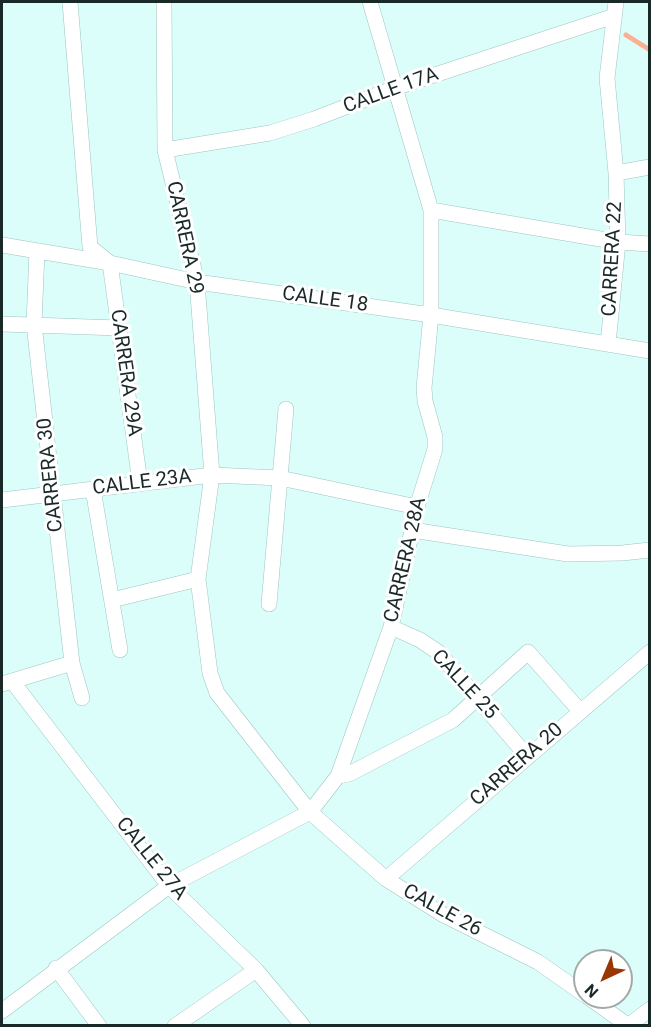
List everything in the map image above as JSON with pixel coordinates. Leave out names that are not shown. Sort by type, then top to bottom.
[{"type":"street","points":[[70,2],[90,247],[110,262]]},
{"type":"street","name":"CARRERA 29","points":[[164,2],[165,150],[197,282],[212,475],[198,579]]},
{"type":"street","name":"CARRERA 28A","points":[[2,1011],[56,968],[169,886],[310,812],[338,776],[391,627],[417,507],[435,449],[435,437],[425,401],[424,388],[431,315],[431,210],[370,2]]},
{"type":"street","name":"CALLE 17A","points":[[165,150],[270,133],[615,9]]},
{"type":"street","name":"CARRERA 22","points":[[608,344],[618,242],[616,173],[607,78],[615,9]]},
{"type":"street","name":"CARRERA 22","points":[[616,173],[650,167]]},
{"type":"street","points":[[431,210],[618,242],[650,244]]},
{"type":"street","name":"CALLE 18","points":[[2,245],[110,262],[197,282],[431,315],[650,351]]},
{"type":"street","name":"CARRERA 30","points":[[38,251],[34,324],[72,663],[82,698]]},
{"type":"street","name":"CARRERA 29A","points":[[110,262],[140,483]]},
{"type":"street","points":[[2,324],[119,328]]},
{"type":"street","points":[[269,604],[286,409]]},
{"type":"street","name":"CALLE 23A","points":[[2,500],[212,475],[280,478],[417,507]]},
{"type":"street","points":[[93,489],[120,650]]},
{"type":"street","points":[[412,530],[568,554],[650,550]]},
{"type":"street","points":[[112,600],[198,579]]},
{"type":"street","name":"CALLE 26","points":[[198,579],[210,673],[217,693],[310,812],[386,879],[442,914],[538,962],[573,986]]},
{"type":"street","name":"CALLE 25","points":[[391,627],[420,640],[438,652],[527,756]]},
{"type":"street","points":[[338,776],[349,774],[453,720],[479,699],[528,652],[580,711]]},
{"type":"street","name":"CARRERA 20","points":[[386,879],[650,652]]},
{"type":"street","points":[[7,682],[72,663]]},
{"type":"street","name":"CALLE 27A","points":[[7,682],[169,886],[256,970],[303,1026]]},
{"type":"street","points":[[56,968],[99,1026]]},
{"type":"street","points":[[176,1026],[256,970]]},
{"type":"street","name":"CALLE 26","points":[[605,1009],[628,1025]]},
{"type":"street","points":[[628,1025],[650,1009]]},
{"type":"waterway","points":[[626,35],[650,50]]}]
